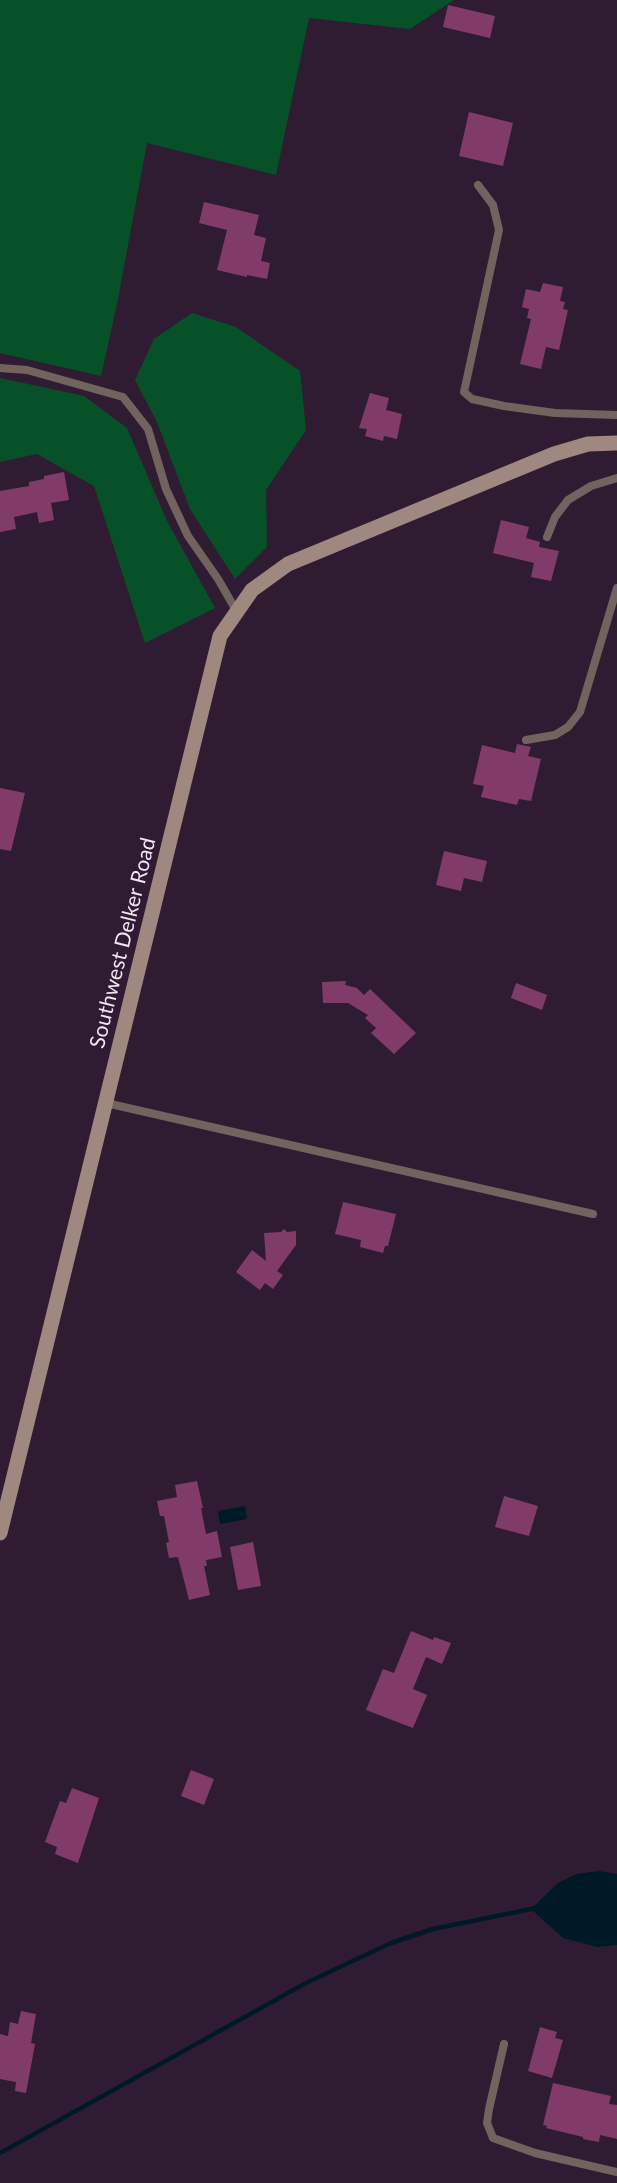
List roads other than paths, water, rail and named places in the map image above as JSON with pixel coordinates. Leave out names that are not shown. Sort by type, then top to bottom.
[{"type":"street","name":"Southwest Delker Road","points":[[0,1533],[220,636],[252,590],[288,564],[570,448],[588,444],[617,443]]},
{"type":"lane","points":[[478,185],[494,205],[499,230],[464,392],[472,399],[504,406],[555,413],[617,416]]},
{"type":"lane","points":[[0,368],[27,370],[123,397],[148,429],[166,489],[188,536],[218,579],[237,612]]},
{"type":"lane","points":[[547,537],[555,517],[568,500],[591,486],[617,478]]},
{"type":"lane","points":[[526,740],[555,735],[568,727],[580,712],[617,588]]},
{"type":"lane","points":[[106,1103],[593,1214]]},
{"type":"lane","points":[[504,2044],[489,2109],[488,2123],[493,2138],[535,2153],[617,2172]]},
{"type":"water","points":[[245,1506],[247,1519],[220,1524],[218,1511]]},
{"type":"water","points":[[599,1871],[617,1874],[617,1945],[597,1947],[563,1938],[531,1909],[558,1883],[576,1874]]},
{"type":"waterway","points":[[0,2153],[306,1983],[391,1943],[433,1929],[536,1908]]}]
